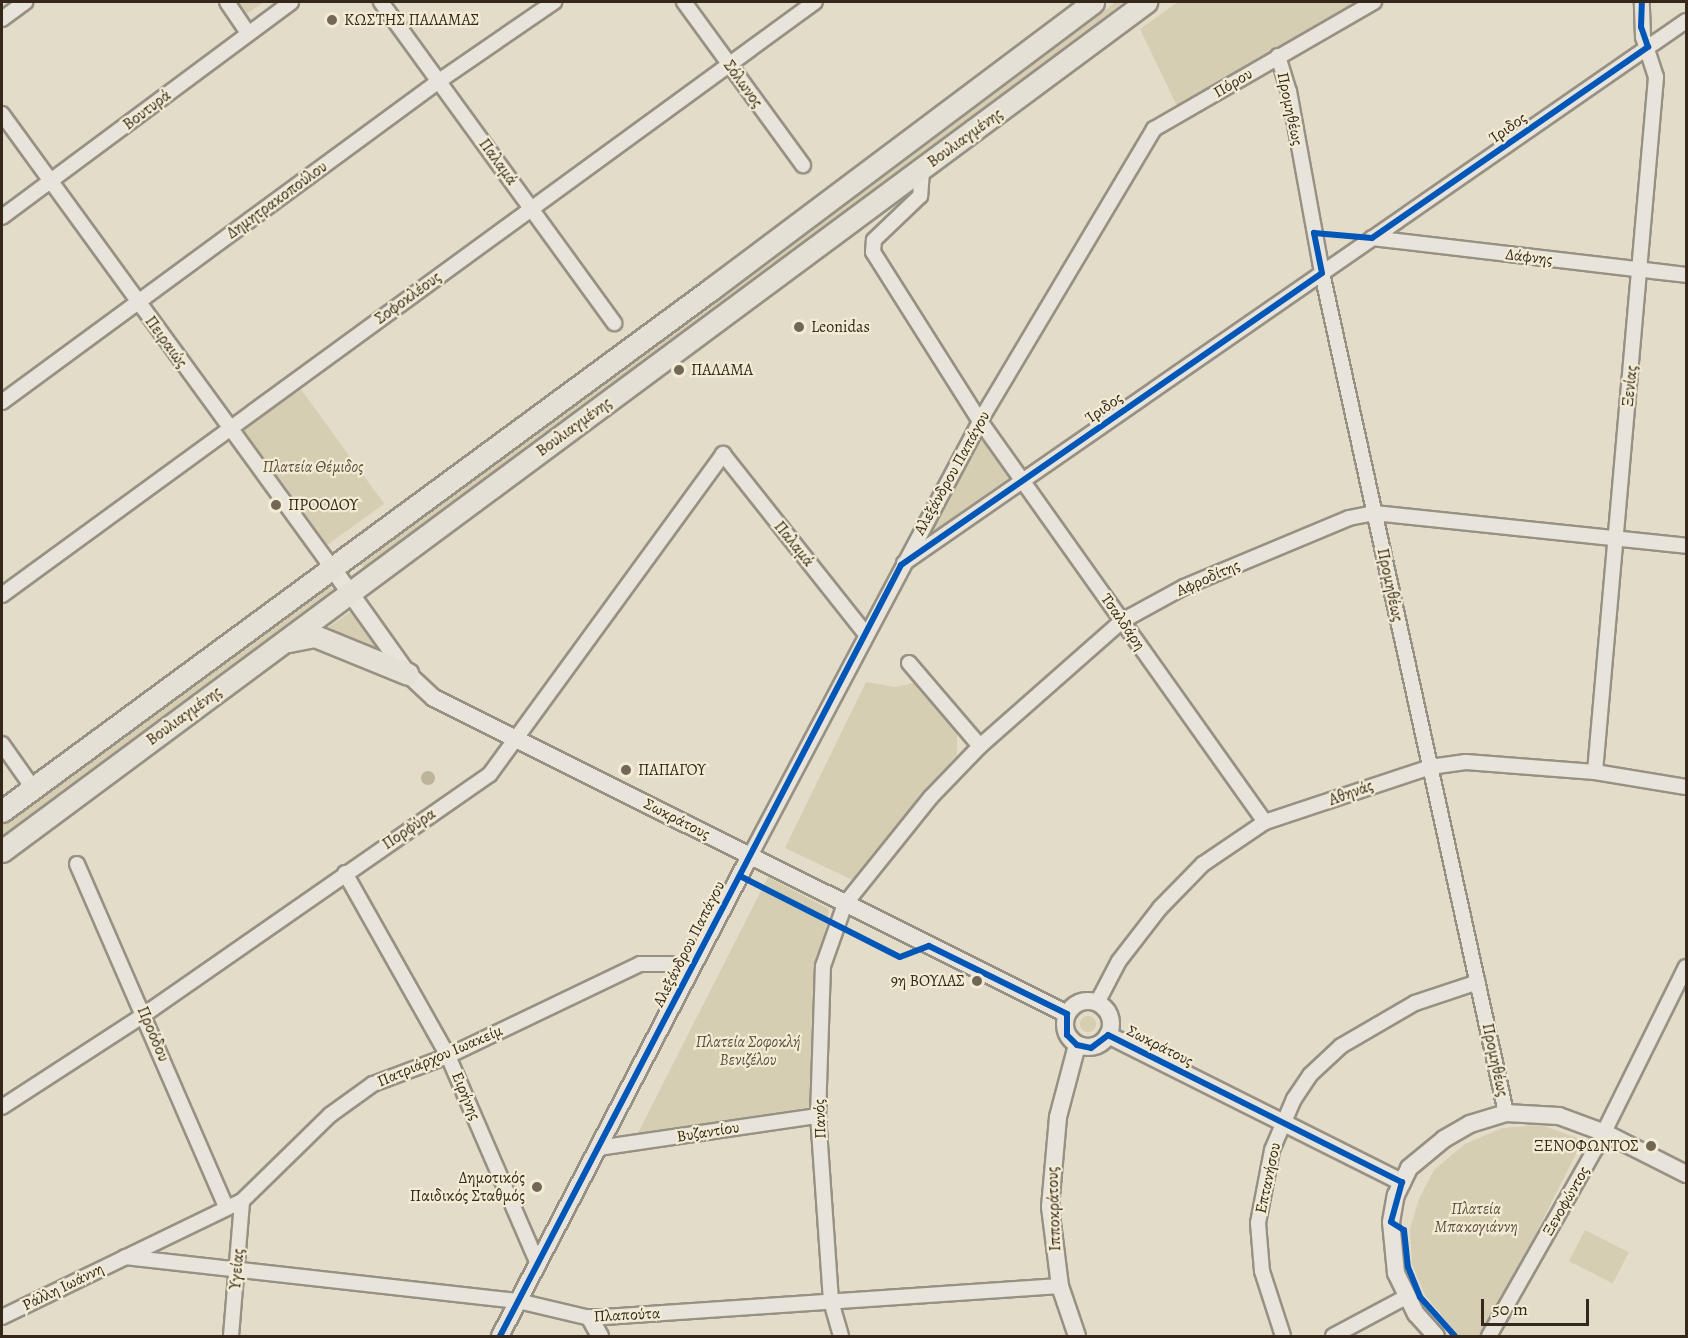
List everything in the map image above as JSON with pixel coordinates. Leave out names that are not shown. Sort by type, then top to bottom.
[{"type":"main road","name":"Βουλιαγμένης","points":[[2,811],[333,569],[1093,2]]},
{"type":"main road","name":"Βουλιαγμένης","points":[[2,851],[1146,2]]},
{"type":"main road","points":[[282,643],[315,636],[408,674]]},
{"type":"street","points":[[2,19],[25,2]]},
{"type":"street","points":[[227,2],[248,33]]},
{"type":"street","name":"Βουτυρά","points":[[2,217],[291,2]]},
{"type":"street","name":"Παλαμά","points":[[381,2],[614,323]]},
{"type":"street","name":"Δημητρακοπούλου","points":[[2,402],[439,81],[554,2]]},
{"type":"street","name":"Σόλωνος","points":[[684,2],[803,165]]},
{"type":"street","name":"Σοφοκλέους","points":[[2,594],[815,2]]},
{"type":"street","name":"Πόρου","points":[[1154,129],[1374,2]]},
{"type":"street","name":"Ξενίας","points":[[1595,772],[1615,538],[1642,270],[1656,77],[1641,27],[1642,2]]},
{"type":"street","name":"Ίριδος","points":[[901,564],[1686,21]]},
{"type":"street","name":"Προμηθέως","points":[[1278,56],[1289,91],[1322,273],[1506,1113]]},
{"type":"street","name":"Πειραιώς","points":[[2,114],[136,303],[333,569]]},
{"type":"street","name":"Αλεξάνδρου Παπάγου","points":[[500,1336],[901,564],[980,421],[1154,129]]},
{"type":"street","points":[[922,170],[920,196],[874,240],[873,252],[980,421]]},
{"type":"street","name":"Δάφνης","points":[[1372,238],[1686,275]]},
{"type":"street","name":"Τσαλδάρη","points":[[980,421],[1265,822]]},
{"type":"street","name":"Παλαμά","points":[[723,454],[865,633]]},
{"type":"street","name":"Πορφύρα","points":[[2,1107],[145,1014],[490,774],[518,740],[723,454]]},
{"type":"street","name":"Αφροδίτης","points":[[845,904],[931,797],[980,746],[1122,621],[1184,587],[1348,518],[1374,513],[1686,546]]},
{"type":"street","name":"Σωκράτους","points":[[333,569],[408,674],[434,698],[1066,1014]]},
{"type":"street","points":[[909,663],[980,746]]},
{"type":"street","points":[[2,744],[33,788]]},
{"type":"street","name":"Αθηνάς","points":[[1097,1003],[1125,952],[1160,908],[1203,864],[1265,822],[1430,767],[1494,763],[1595,772],[1686,787]]},
{"type":"street","name":"Προόδου","points":[[77,864],[145,1014],[226,1207]]},
{"type":"street","name":"Ειρήνης","points":[[345,873],[448,1056],[538,1264]]},
{"type":"street","name":"Πανός","points":[[841,1336],[831,1301],[819,1116],[820,985],[829,945],[845,904]]},
{"type":"street","name":"Πατριάρχου Ιωακείμ","points":[[125,1257],[242,1201],[330,1115],[373,1084],[448,1056],[640,964],[670,964],[688,974]]},
{"type":"street","name":"Ξενοφώντος","points":[[1489,1336],[1605,1133],[1686,967]]},
{"type":"street","name":"Επτανήσου","points":[[1283,1336],[1262,1271],[1258,1223],[1268,1168],[1282,1122],[1310,1075],[1341,1046],[1415,1003],[1478,982]]},
{"type":"street","points":[[1077,1045],[1067,1035],[1066,1014],[1079,1002],[1097,1003]]},
{"type":"street","name":"Σωκράτους","points":[[1077,1045],[1091,1048],[1108,1035],[1110,1017],[1097,1003]]},
{"type":"street","name":"Σωκράτους","points":[[1108,1035],[1402,1182]]},
{"type":"street","name":"Ιπποκράτους","points":[[1077,1045],[1065,1078],[1051,1169],[1050,1207],[1060,1286],[1077,1336]]},
{"type":"street","points":[[1436,1336],[1406,1297],[1391,1248],[1393,1208],[1402,1182],[1409,1168],[1444,1139],[1470,1124],[1506,1113],[1559,1116],[1605,1133],[1686,1174]]},
{"type":"street","name":"Βυζαντίου","points":[[598,1148],[819,1116]]},
{"type":"street","name":"Υγείας","points":[[231,1336],[242,1201]]},
{"type":"street","name":"Πλαπούτα","points":[[125,1257],[237,1267],[518,1301],[590,1318],[1060,1286]]},
{"type":"street","name":"Ράλλη Ιωάννη","points":[[2,1317],[125,1257]]},
{"type":"street","points":[[1333,1336],[1406,1297]]},
{"type":"street","points":[[590,1318],[600,1336]]},
{"type":"green space","points":[[237,2],[264,2],[246,14]]},
{"type":"green space","points":[[1116,2],[1123,2],[1078,40],[364,568],[360,563]]},
{"type":"green space","points":[[1178,2],[1358,2],[1177,106],[1140,29]]},
{"type":"green space","name":"Πλατεία Θέμιδος","points":[[300,388],[384,504],[327,545],[243,429]]},
{"type":"green space","points":[[984,435],[1012,476],[928,535],[923,531]]},
{"type":"green space","points":[[326,587],[333,588],[324,601],[2,837],[2,826]]},
{"type":"green space","points":[[350,612],[377,647],[373,651],[326,629]]},
{"type":"green space","points":[[866,682],[896,687],[913,683],[957,734],[957,755],[901,819],[857,882],[785,848]]},
{"type":"green space","name":"Πλατεία Σοφοκλή Βενιζέλου","points":[[768,877],[829,909],[812,1012],[810,1107],[637,1135]]},
{"type":"green space","points":[[1085,1016],[1091,1016],[1096,1024],[1094,1030],[1085,1032],[1080,1027],[1080,1021]]},
{"type":"green space","name":"Πλατεία Μπακογιάννη","points":[[1541,1125],[1583,1140],[1484,1336],[1459,1336],[1425,1295],[1412,1264],[1410,1229],[1419,1199],[1434,1170],[1465,1144],[1502,1128]]},
{"type":"green space","points":[[1585,1230],[1629,1252],[1613,1283],[1569,1261]]},
{"type":"shaded area","points":[[425,771],[431,771],[435,778],[431,785],[425,785],[421,781],[421,775]]},
{"type":"cycle path","points":[[500,1336],[901,565],[1322,273],[1314,233],[1372,238],[1648,47],[1641,27],[1642,2]]},
{"type":"cycle path","points":[[740,876],[900,957],[929,946],[1067,1014],[1067,1035],[1077,1045],[1091,1048],[1108,1035],[1402,1182],[1391,1222],[1404,1230],[1408,1267],[1420,1297],[1455,1336]]},
{"type":"place","name":"ΚΩΣΤΗΣ ΠΑΛΑΜΑΣ","points":[[332,20]]},
{"type":"place","name":"Leonidas","points":[[799,327]]},
{"type":"place","name":"ΠΑΛΑΜΑ","points":[[679,370]]},
{"type":"place","name":"ΠΡΟΟΔΟΥ","points":[[276,505]]},
{"type":"place","name":"ΠΑΠΑΓΟΥ","points":[[626,770]]},
{"type":"place","name":"9η ΒΟΥΛΑΣ","points":[[977,981]]},
{"type":"place","name":"ΞΕΝΟΦΩΝΤΟΣ","points":[[1651,1146]]},
{"type":"place","name":"Δημοτικός Παιδικός Σταθμός","points":[[537,1187]]}]
